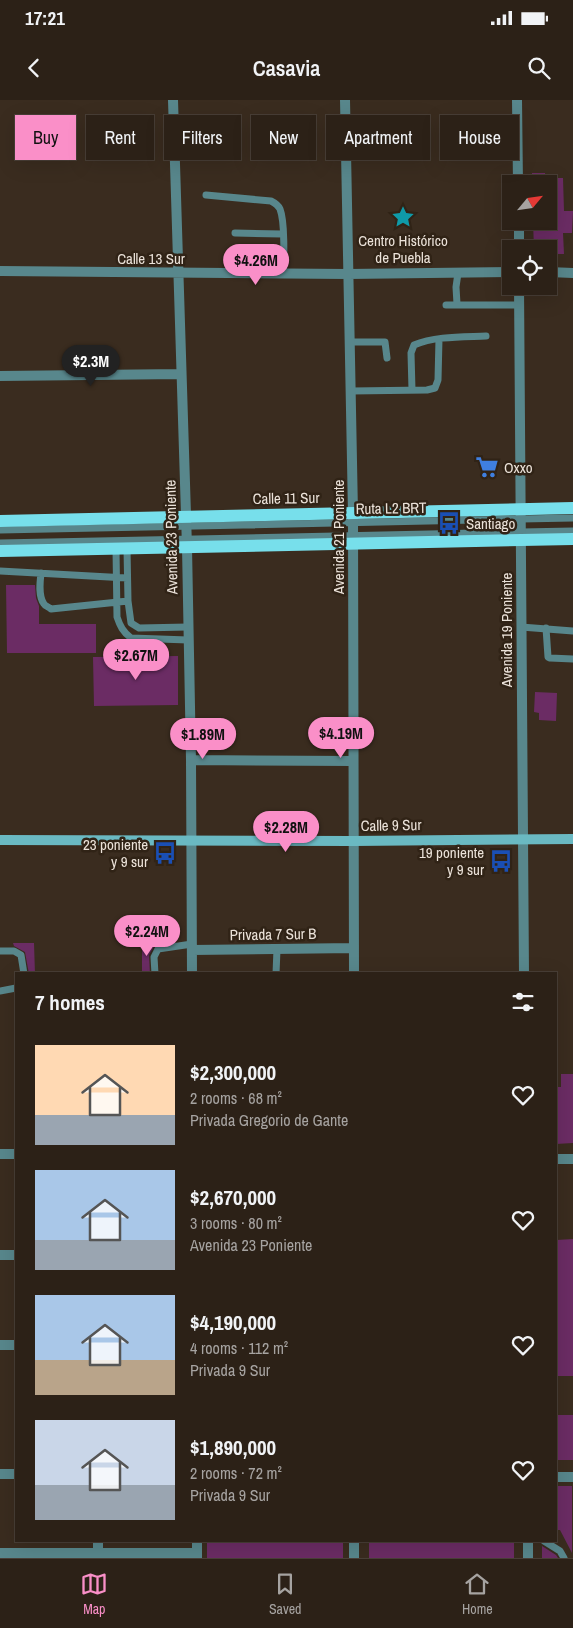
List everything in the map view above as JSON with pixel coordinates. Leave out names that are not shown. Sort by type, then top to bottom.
[{"type":"main road","name":"Calle 11 Sur","points":[[0,521],[186,522],[521,514],[573,508]]},
{"type":"main road","points":[[0,551],[121,549],[187,543],[521,536],[573,539]]},
{"type":"street","name":"Avenida 23 Poniente","points":[[172,100],[187,543],[192,972]]},
{"type":"street","name":"Avenida 21 Poniente","points":[[345,100],[353,518],[354,972]]},
{"type":"street","points":[[517,100],[518,175]]},
{"type":"street","name":"Calle 13 Sur","points":[[0,272],[178,274],[502,272]]},
{"type":"street","points":[[557,272],[573,272]]},
{"type":"street","name":"Avenida 19 Poniente","points":[[519,295],[524,972]]},
{"type":"street","points":[[0,376],[181,374]]},
{"type":"street","points":[[191,760],[353,761]]},
{"type":"street","name":"Calle 9 Sur","points":[[0,840],[353,841],[573,839]]},
{"type":"street","name":"Privada 7 Sur B","points":[[192,947],[354,948]]},
{"type":"street","points":[[0,1154],[15,1154]]},
{"type":"street","points":[[557,1159],[573,1159]]},
{"type":"street","points":[[0,1255],[15,1255]]},
{"type":"street","points":[[0,1345],[15,1345]]},
{"type":"street","points":[[0,1474],[15,1474]]},
{"type":"street","points":[[557,1477],[573,1478]]},
{"type":"street","points":[[98,1542],[98,1556]]},
{"type":"street","points":[[0,1554],[98,1556],[197,1555],[197,1542]]},
{"type":"street","points":[[354,1542],[354,1558]]},
{"type":"street","points":[[528,1542],[528,1558]]},
{"type":"lane","points":[[206,195],[271,201],[278,205],[284,254],[283,273]]},
{"type":"lane","points":[[234,233],[282,234]]},
{"type":"lane","points":[[457,304],[456,287],[458,272]]},
{"type":"lane","points":[[446,305],[519,305]]},
{"type":"lane","points":[[412,390],[411,353],[414,345],[420,342],[439,339],[486,336]]},
{"type":"lane","points":[[351,391],[427,390],[435,388],[438,380],[439,339]]},
{"type":"lane","points":[[350,342],[385,342],[387,345],[387,358]]},
{"type":"lane","points":[[521,514],[573,518]]},
{"type":"lane","points":[[0,530],[186,522]]},
{"type":"lane","points":[[521,536],[573,531]]},
{"type":"lane","points":[[0,543],[187,543]]},
{"type":"lane","points":[[121,549],[116,577],[120,625],[124,633],[131,638],[188,640]]},
{"type":"lane","points":[[121,549],[127,578],[131,623],[139,628],[188,627]]},
{"type":"lane","points":[[0,571],[127,578]]},
{"type":"lane","points":[[41,573],[41,595],[44,604],[51,609],[128,602]]},
{"type":"lane","points":[[521,627],[573,631]]},
{"type":"lane","points":[[546,628],[548,657],[573,659]]},
{"type":"lane","points":[[155,972],[154,957],[158,949],[192,947]]},
{"type":"lane","points":[[276,972],[277,949]]},
{"type":"lane","points":[[0,951],[14,951],[21,955],[24,972]]},
{"type":"lane","points":[[0,991],[15,988]]},
{"type":"lane","points":[[546,1542],[560,1551],[564,1558]]},
{"type":"building","points":[[532,173],[545,173],[545,175],[532,175]]},
{"type":"building","points":[[558,178],[563,178],[564,211],[573,211],[572,233],[563,233],[564,254],[557,254],[557,240],[534,240],[533,230],[558,230]]},
{"type":"building","points":[[6,585],[35,585],[39,606],[39,624],[96,624],[96,653],[7,653]]},
{"type":"building","points":[[178,656],[178,705],[94,706],[93,657]]},
{"type":"building","points":[[535,692],[557,693],[556,721],[539,720],[539,713],[534,712]]},
{"type":"building","points":[[13,943],[34,943],[35,972],[29,972],[25,952],[14,946]]},
{"type":"building","points":[[142,943],[160,943],[155,945],[149,955],[150,972],[142,972]]},
{"type":"building","points":[[561,1074],[573,1074],[573,1143],[557,1144],[557,1087],[561,1087]]},
{"type":"building","points":[[573,1239],[573,1376],[557,1376],[557,1240]]},
{"type":"building","points":[[557,1415],[573,1415],[573,1460],[557,1460]]},
{"type":"building","points":[[557,1486],[572,1486],[572,1553],[560,1530],[557,1530]]},
{"type":"building","points":[[207,1542],[343,1542],[343,1558],[207,1558]]},
{"type":"building","points":[[369,1542],[514,1542],[514,1558],[369,1558]]},
{"type":"building","points":[[542,1546],[556,1555],[558,1558],[542,1558]]},
{"type":"place","name":"Centro Histórico de Puebla","points":[[403,217]]},
{"type":"place","name":"Oxxo","points":[[487,467]]},
{"type":"place","name":"Santiago","points":[[449,523]]},
{"type":"place","name":"23 poniente y 9 sur","points":[[165,853]]},
{"type":"place","name":"19 poniente y 9 sur","points":[[501,861]]}]
